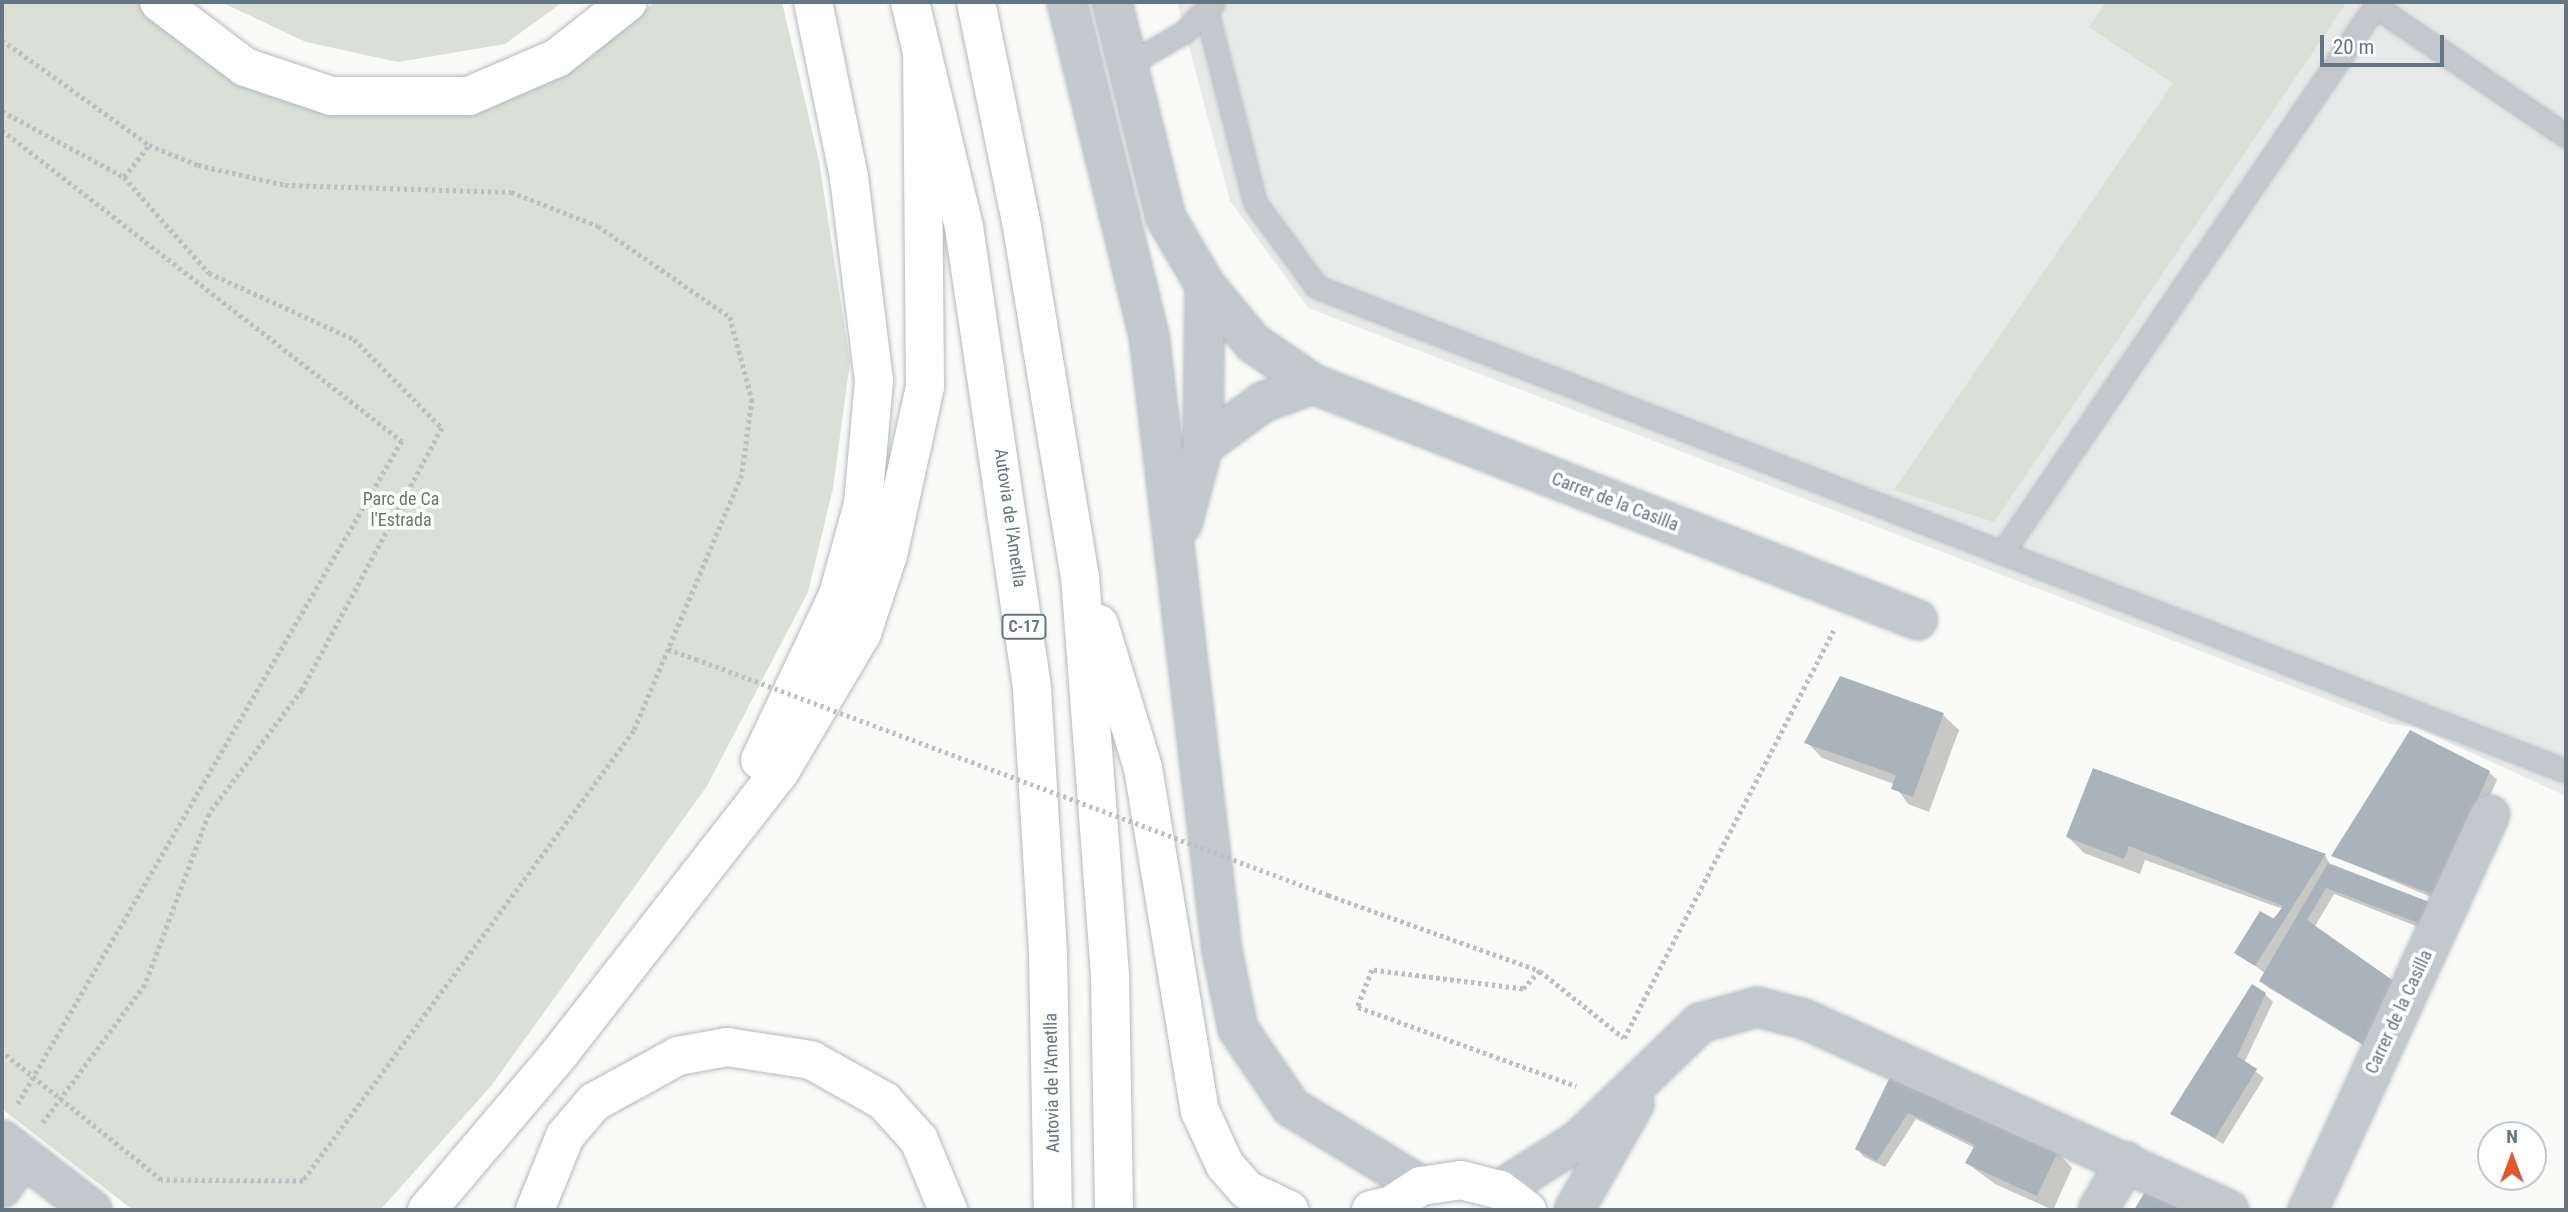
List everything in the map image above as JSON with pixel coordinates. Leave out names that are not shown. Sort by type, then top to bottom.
[{"type":"main road","points":[[159,2],[245,67],[331,96],[469,96],[557,58],[628,2]]},
{"type":"main road","points":[[678,900],[776,727],[838,595],[863,504],[874,382],[866,296],[813,2]]},
{"type":"main road","name":"Autovia de l'Ametlla","points":[[910,2],[983,332],[1032,690],[1048,955],[1053,1210]]},
{"type":"main road","points":[[976,2],[1021,220],[1080,576],[1106,908],[1114,1210]]},
{"type":"main road","points":[[426,1210],[779,773],[862,633],[888,555],[925,387],[922,52]]},
{"type":"main road","points":[[1080,576],[1143,768],[1200,1111],[1225,1165],[1247,1189],[1289,1210]]},
{"type":"main road","points":[[535,1210],[565,1136],[594,1102],[678,1056],[727,1047],[811,1060],[884,1101],[919,1140],[948,1210]]},
{"type":"main road","points":[[1381,1209],[1421,1186],[1461,1180],[1514,1200]]},
{"type":"street","points":[[1067,2],[1149,335],[1178,540],[1222,951],[1238,1029],[1291,1107],[1421,1186]]},
{"type":"street","name":"Carrer de la Casilla","points":[[1112,2],[1166,218],[1205,285],[1253,343],[1312,384],[1918,620]]},
{"type":"street","points":[[1178,540],[1203,446],[1205,285]]},
{"type":"street","points":[[1203,446],[1263,402],[1312,384]]},
{"type":"street","name":"Carrer de la Casilla","points":[[2308,1210],[2490,814]]},
{"type":"street","points":[[1514,1200],[1700,1023],[1757,1007],[1804,1019],[2229,1210]]},
{"type":"street","points":[[1574,1210],[1656,1065]]},
{"type":"street","points":[[2,1188],[13,1135]]},
{"type":"street","points":[[13,1135],[92,1210]]},
{"type":"street","points":[[2098,1210],[2126,1162]]},
{"type":"lane","points":[[2002,554],[2376,4],[2566,136]]},
{"type":"lane","points":[[1128,64],[1210,8],[1255,203],[1317,287],[2566,771]]},
{"type":"path","points":[[2,40],[149,145],[198,165],[285,185],[511,192],[598,226],[730,317],[752,400],[742,475],[634,731],[303,1181],[161,1180],[62,1095],[2,1052]]},
{"type":"path","points":[[2,111],[124,177],[209,273],[354,339],[442,428],[302,690],[209,814],[145,985],[62,1095],[13,1135]]},
{"type":"path","points":[[2,130],[402,441],[35,1076],[13,1135]]},
{"type":"path","points":[[124,177],[149,145]]},
{"type":"path","points":[[1616,1048],[1624,1038],[1850,593]]},
{"type":"path","points":[[668,649],[1328,895],[1540,971],[1656,1065]]},
{"type":"path","points":[[1540,971],[1523,989],[1372,970],[1358,1007],[1584,1089]]},
{"type":"shaded area","points":[[1177,2],[2566,2],[2566,796],[2415,727],[2390,724],[1308,308],[1230,201]]},
{"type":"green space","name":"Parc de Ca l'Estrada","points":[[2,2],[144,2],[212,61],[474,111],[567,75],[655,2],[782,2],[819,161],[850,362],[833,488],[808,592],[707,786],[491,1086],[381,1209],[133,1210],[2,1109]]},
{"type":"green space","points":[[221,2],[563,2],[505,44],[398,62],[306,42]]},
{"type":"green space","points":[[2106,2],[2347,2],[1994,522],[1894,490],[2173,83],[2089,27]]},
{"type":"building","points":[[1840,676],[1944,713],[1913,797],[1891,789],[1896,775],[1804,743]]},
{"type":"building","points":[[2410,730],[2490,771],[2435,895],[2331,856]]},
{"type":"building","points":[[2093,768],[2326,854],[2255,966],[2234,953],[2260,911],[2274,919],[2283,906],[2129,846],[2124,859],[2066,837]]},
{"type":"building","points":[[2328,863],[2432,903],[2421,924],[2326,888],[2307,920],[2395,982],[2366,1046],[2259,981]]},
{"type":"building","points":[[2252,984],[2266,993],[2237,1056],[2257,1069],[2215,1138],[2170,1114]]},
{"type":"building","points":[[1892,1073],[2058,1151],[2037,1196],[1965,1163],[1975,1145],[1908,1113],[1877,1161],[1855,1149]]},
{"type":"building","points":[[2146,1190],[2190,1210],[2134,1210]]}]
